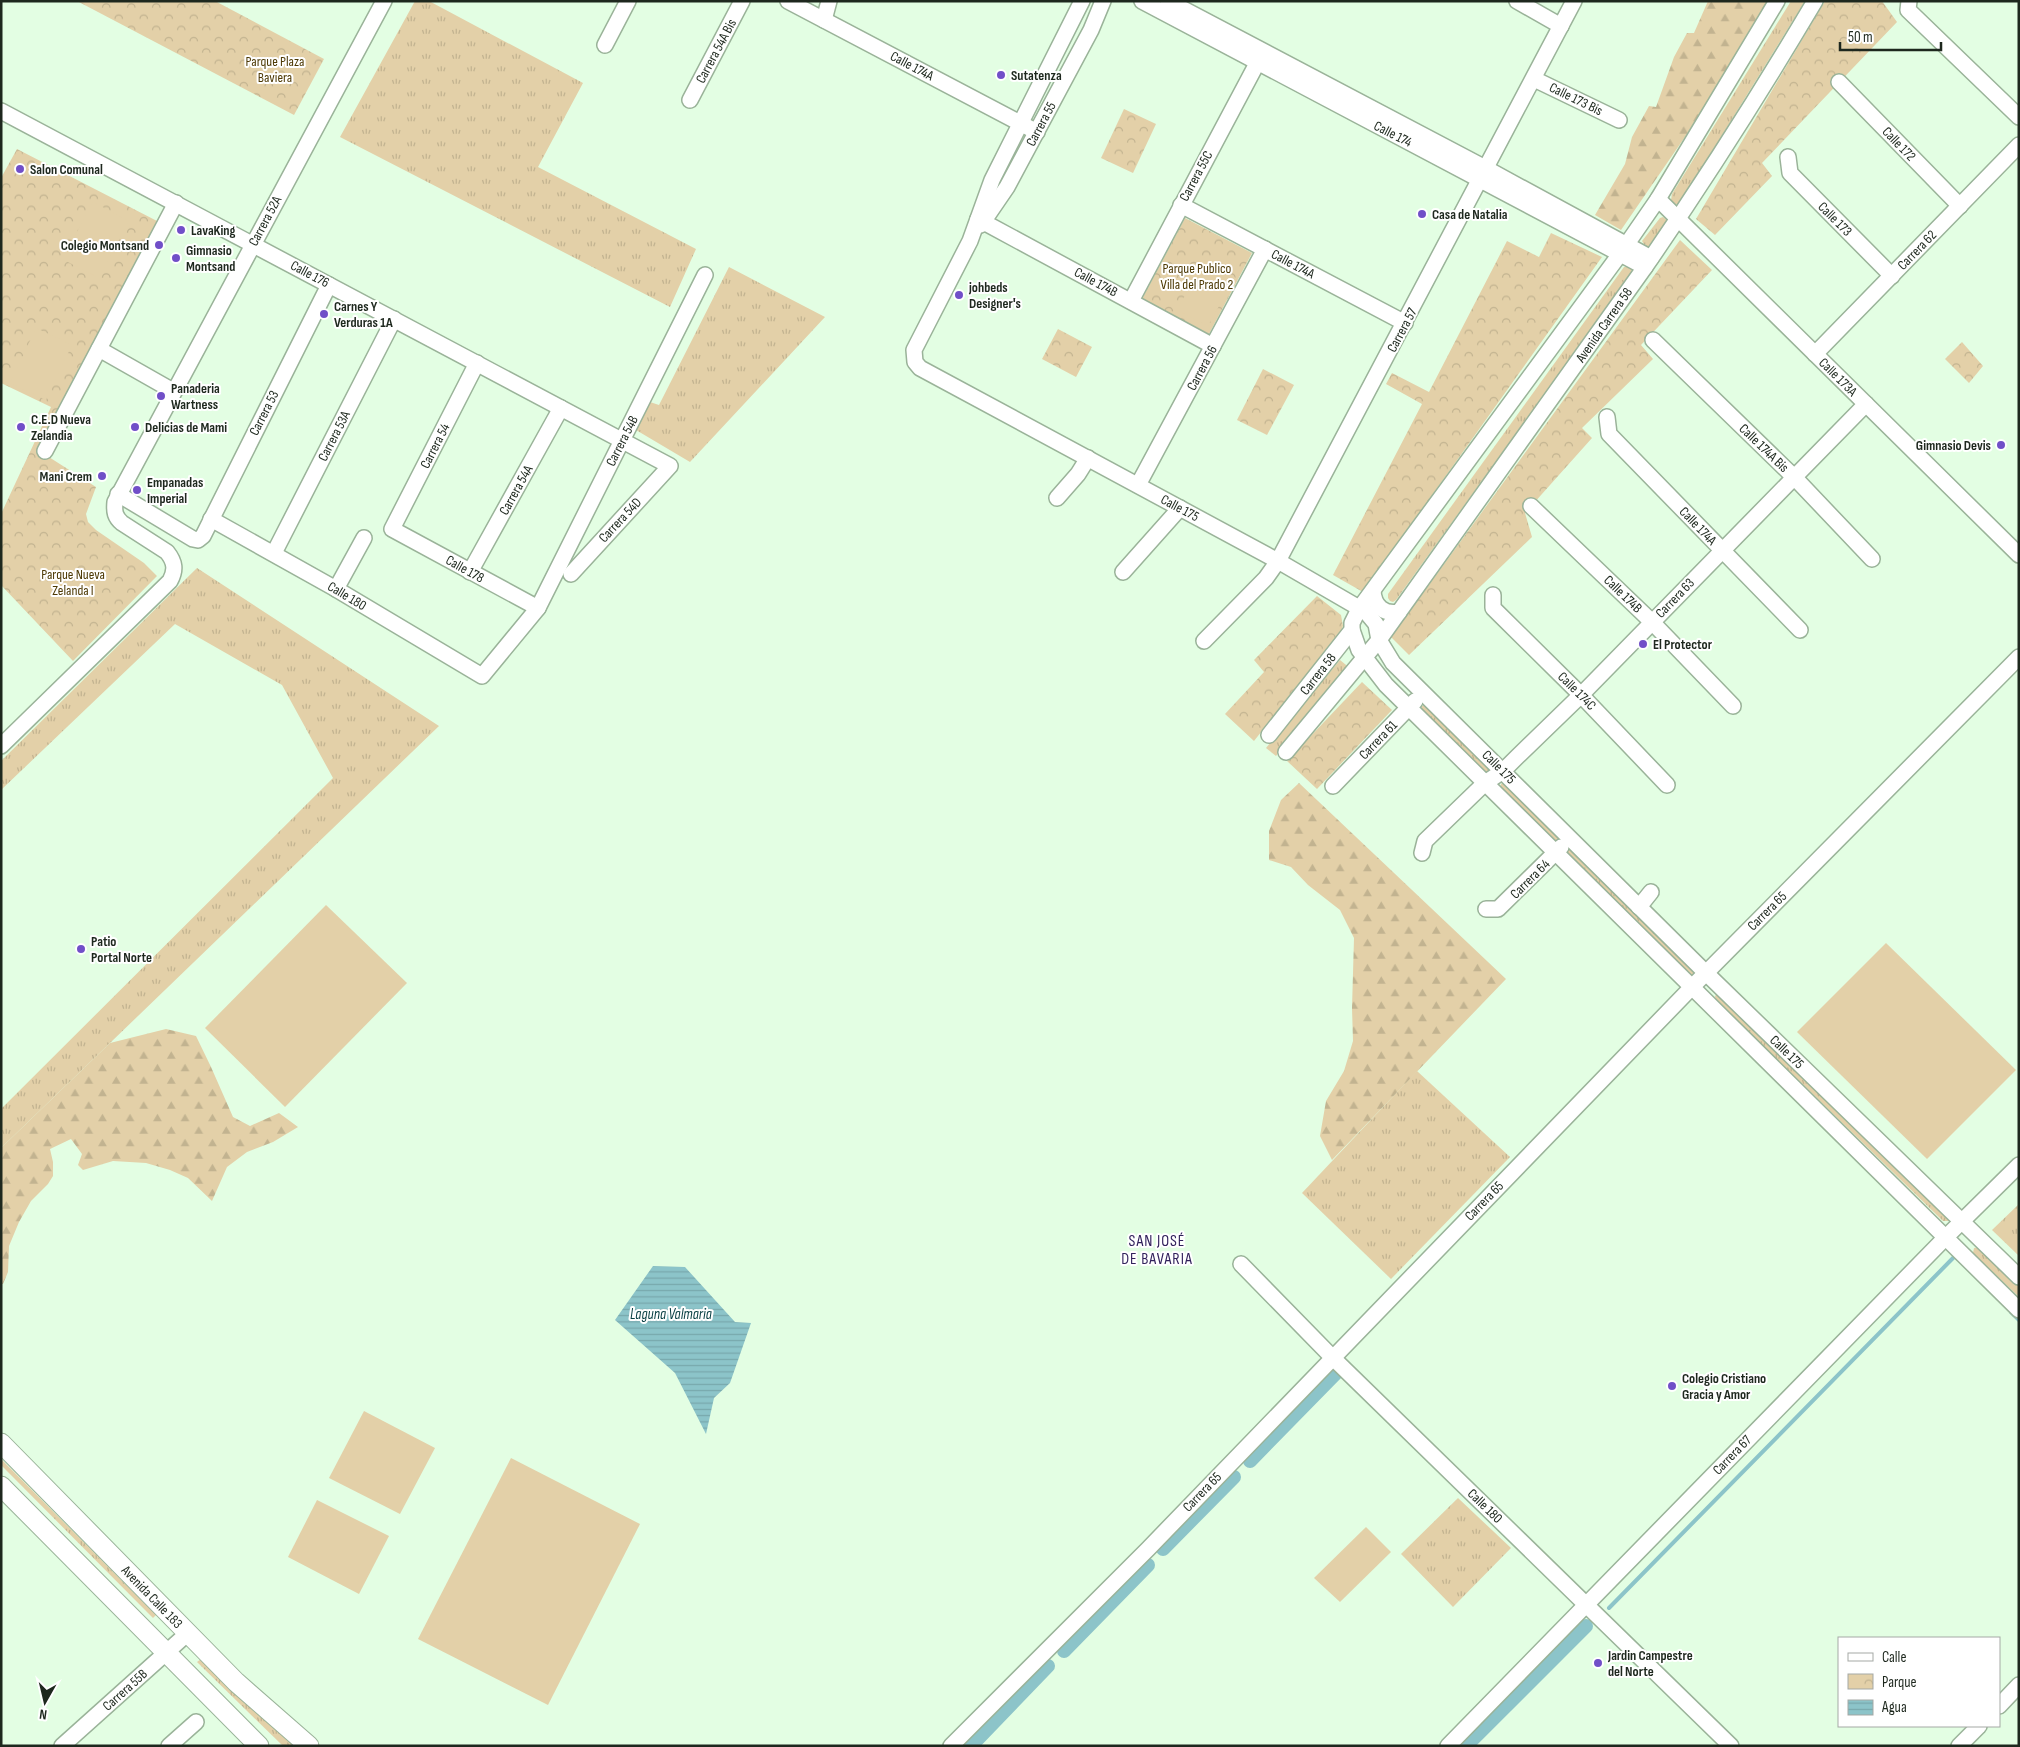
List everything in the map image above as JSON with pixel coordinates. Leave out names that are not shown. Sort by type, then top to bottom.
[{"type":"main road","name":"Avenida Calle 183","points":[[1,1444],[252,1697],[309,1746]]},
{"type":"main road","name":"Avenida Calle 183","points":[[1,1486],[258,1746]]},
{"type":"street","name":"Carrera 52A","points":[[118,494],[384,1]]},
{"type":"street","points":[[605,45],[628,1]]},
{"type":"street","name":"Carrera 54A Bis","points":[[690,100],[742,1]]},
{"type":"street","name":"Calle 174A","points":[[788,1],[1037,132]]},
{"type":"street","points":[[824,20],[829,1]]},
{"type":"street","name":"Carrera 55","points":[[981,220],[992,180],[1082,1]]},
{"type":"street","name":"Carrera 55","points":[[913,358],[917,344],[981,220],[1007,187],[1091,30],[1103,1]]},
{"type":"street","name":"Calle 174","points":[[1142,1],[1260,57],[1484,174],[1648,263]]},
{"type":"street","name":"Calle 174","points":[[1168,1],[1260,57]]},
{"type":"street","points":[[1516,1],[1561,26]]},
{"type":"street","name":"Carrera 57","points":[[1204,641],[1266,578],[1278,561],[1406,323],[1574,1]]},
{"type":"street","name":"Avenida Carrera 58","points":[[1359,609],[1658,199],[1777,1]]},
{"type":"street","name":"Avenida Carrera 58","points":[[1379,640],[1648,263],[1758,95],[1815,1]]},
{"type":"street","points":[[1908,1],[1908,10],[2019,117]]},
{"type":"street","name":"Carrera 55C","points":[[1131,302],[1260,57]]},
{"type":"street","name":"Calle 173 Bis","points":[[1534,79],[1619,120]]},
{"type":"street","name":"Calle 172","points":[[1838,82],[1960,206]]},
{"type":"street","name":"Calle 176","points":[[3,118],[176,203],[670,466]]},
{"type":"street","name":"Carrera 62","points":[[1815,354],[2019,146]]},
{"type":"street","name":"Calle 173","points":[[1788,157],[1790,173],[1892,276]]},
{"type":"street","name":"Calle 173A","points":[[1658,199],[2019,555]]},
{"type":"street","points":[[45,451],[176,203]]},
{"type":"street","name":"Calle 174A","points":[[1181,205],[1406,323]]},
{"type":"street","name":"Calle 174B","points":[[981,220],[1213,346]]},
{"type":"street","name":"Carrera 56","points":[[1138,485],[1265,249]]},
{"type":"street","name":"Carrera 54B","points":[[538,608],[705,275]]},
{"type":"street","name":"Carrera 53","points":[[118,494],[192,539],[198,540],[203,536],[329,284]]},
{"type":"street","name":"Carrera 53A","points":[[274,553],[394,319]]},
{"type":"street","name":"Calle 174A Bis","points":[[1653,340],[1794,478],[1872,559]]},
{"type":"street","points":[[99,349],[173,392]]},
{"type":"street","name":"Calle 175","points":[[913,358],[920,368],[1278,561],[1366,612],[1376,624],[1379,640],[1393,664],[1569,839],[2019,1277]]},
{"type":"street","name":"Carrera 54","points":[[392,529],[477,363]]},
{"type":"street","name":"Carrera 63","points":[[1422,853],[1425,841],[1485,783],[1502,771],[1581,695],[1866,404]]},
{"type":"street","name":"Carrera 54A","points":[[470,572],[561,408]]},
{"type":"street","name":"Calle 174A","points":[[1607,417],[1609,434],[1800,630]]},
{"type":"street","points":[[1057,498],[1078,474],[1088,458]]},
{"type":"street","name":"Carrera 54D","points":[[571,574],[670,466]]},
{"type":"street","points":[[1,746],[170,582],[175,566],[173,559],[167,552],[122,524],[116,518],[114,510],[118,494]]},
{"type":"street","name":"Calle 174B","points":[[1531,506],[1652,622],[1733,706]]},
{"type":"street","points":[[1123,572],[1180,508]]},
{"type":"street","name":"Calle 180","points":[[211,519],[274,553],[482,676],[538,608]]},
{"type":"street","name":"Calle 178","points":[[392,529],[538,608]]},
{"type":"street","points":[[336,589],[364,538]]},
{"type":"street","points":[[1373,591],[1376,604],[1380,609],[1386,612],[1399,612]]},
{"type":"street","name":"Calle 174C","points":[[1493,595],[1494,608],[1667,785]]},
{"type":"street","name":"Carrera 58","points":[[1269,736],[1352,630],[1352,623],[1359,609]]},
{"type":"street","name":"Calle 175","points":[[1352,630],[1357,647],[1386,685],[1555,854],[2019,1310]]},
{"type":"street","name":"Carrera 58","points":[[1286,752],[1379,640]]},
{"type":"street","name":"Carrera 65","points":[[951,1746],[1101,1596],[1706,973],[2019,657]]},
{"type":"street","name":"Carrera 61","points":[[1333,786],[1423,693]]},
{"type":"street","name":"Carrera 64","points":[[1486,909],[1498,909],[1569,839]]},
{"type":"street","points":[[1640,907],[1651,892]]},
{"type":"street","name":"Carrera 67","points":[[1448,1746],[1946,1237],[2019,1165]]},
{"type":"street","name":"Calle 180","points":[[1241,1264],[1332,1358],[1731,1746]]},
{"type":"street","name":"Carrera 55B","points":[[62,1746],[188,1633]]},
{"type":"street","points":[[2000,1705],[2019,1685]]},
{"type":"street","points":[[169,1746],[196,1722]]},
{"type":"street","points":[[1960,1746],[1978,1727]]},
{"type":"green space","name":"Parque Plaza Baviera","points":[[77,1],[215,1],[324,59],[294,115]]},
{"type":"green space","points":[[415,1],[429,1],[583,83],[538,167],[696,249],[670,307],[340,137]]},
{"type":"green space","points":[[1708,1],[1769,1],[1687,134],[1621,230],[1595,215],[1625,164],[1632,137],[1649,106],[1656,107],[1674,57],[1687,33],[1694,33]]},
{"type":"green space","points":[[1791,1],[1805,1],[1690,187],[1678,204],[1673,204],[1671,200],[1672,194]]},
{"type":"green space","points":[[1825,1],[1882,1],[1897,22],[1762,163],[1772,176],[1715,235],[1696,219]]},
{"type":"green space","points":[[1124,109],[1156,124],[1133,173],[1101,158]]},
{"type":"green space","name":"Parque Nueva Zelanda I","points":[[17,149],[157,221],[41,452],[96,487],[86,514],[88,522],[96,530],[144,563],[157,576],[73,661],[1,585],[1,514],[51,407],[1,383],[1,178]]},
{"type":"green space","points":[[93,202],[129,221],[99,278],[62,259]]},
{"type":"green space","points":[[1663,217],[1668,221],[1650,247],[1645,246],[1642,241],[1660,218]]},
{"type":"green space","name":"Parque Publico Villa del Prado 2","points":[[1185,218],[1252,253],[1209,334],[1142,299]]},
{"type":"green space","points":[[1551,233],[1602,257],[1363,592],[1333,575],[1422,404],[1386,384],[1392,373],[1429,392],[1507,241],[1539,257]]},
{"type":"green space","points":[[1680,240],[1712,270],[1641,345],[1653,359],[1582,428],[1592,438],[1525,513],[1532,537],[1409,655],[1391,637]]},
{"type":"green space","points":[[1204,261],[1235,277],[1208,326],[1177,310]]},
{"type":"green space","points":[[729,267],[825,317],[690,462],[636,430],[650,402],[659,405]]},
{"type":"green space","points":[[1624,267],[1631,267],[1632,273],[1396,600],[1390,601],[1388,594]]},
{"type":"green space","points":[[36,328],[72,345],[46,400],[10,383]]},
{"type":"green space","points":[[1058,329],[1092,347],[1076,377],[1042,359]]},
{"type":"green space","points":[[1962,342],[1983,366],[1969,383],[1945,359]]},
{"type":"green space","points":[[1263,369],[1294,385],[1267,435],[1237,420]]},
{"type":"green space","points":[[197,568],[439,726],[1,1148],[1,1109],[333,778],[282,685],[175,624],[1,790],[1,761]]},
{"type":"green space","points":[[1317,596],[1341,615],[1343,626],[1341,631],[1254,741],[1225,714],[1264,672],[1254,660]]},
{"type":"green space","points":[[1340,660],[1351,669],[1276,756],[1266,748]]},
{"type":"green space","points":[[1362,682],[1392,710],[1317,789],[1287,761]]},
{"type":"green space","points":[[1427,705],[1492,770],[1486,775],[1421,710],[1422,706]]},
{"type":"green space","points":[[1299,783],[1506,979],[1332,1160],[1320,1136],[1326,1101],[1344,1071],[1353,1041],[1354,938],[1340,910],[1308,885],[1291,867],[1269,860],[1269,831],[1281,800]]},
{"type":"green space","points":[[1503,783],[1560,839],[1557,844],[1500,789]]},
{"type":"green space","points":[[1571,849],[1696,973],[1690,976],[1566,855],[1566,850]]},
{"type":"green space","points":[[326,905],[407,983],[285,1107],[205,1028]]},
{"type":"green space","points":[[1886,943],[2016,1070],[1927,1159],[1797,1032]]},
{"type":"green space","points":[[1717,994],[1949,1219],[1948,1221],[1943,1221],[1716,1000],[1715,996]]},
{"type":"green space","points":[[166,1029],[196,1036],[233,1117],[250,1126],[279,1113],[298,1127],[273,1142],[247,1152],[227,1167],[212,1201],[188,1178],[170,1170],[146,1163],[113,1161],[83,1170],[78,1165],[82,1154],[71,1139],[50,1149],[53,1162],[53,1176],[48,1184],[31,1201],[19,1222],[9,1246],[8,1272],[3,1284],[1,1284],[1,1148],[110,1043]]},
{"type":"green space","points":[[1417,1071],[1510,1157],[1391,1279],[1302,1193]]},
{"type":"green space","points":[[2019,1204],[2019,1256],[1992,1230]]},
{"type":"green space","points":[[1979,1247],[2019,1286],[2019,1297],[1973,1253],[1974,1248]]},
{"type":"green space","points":[[364,1411],[435,1448],[400,1514],[329,1478]]},
{"type":"green space","points":[[511,1458],[640,1524],[548,1705],[418,1639]]},
{"type":"green space","points":[[1,1459],[156,1615],[153,1618],[1,1465]]},
{"type":"green space","points":[[1458,1498],[1511,1548],[1453,1607],[1401,1554]]},
{"type":"green space","points":[[317,1500],[389,1536],[359,1594],[288,1557]]},
{"type":"green space","points":[[1366,1527],[1391,1552],[1340,1602],[1314,1578]]},
{"type":"green space","points":[[201,1659],[294,1746],[283,1746],[197,1662]]},
{"type":"water","name":"Laguna Valmaria","points":[[653,1266],[685,1267],[735,1322],[751,1323],[730,1383],[714,1398],[706,1434],[675,1373],[615,1320]]},
{"type":"waterway","points":[[1609,1608],[1955,1256],[1958,1259]]},
{"type":"waterway","points":[[2011,1312],[2019,1320]]},
{"type":"waterway","points":[[1250,1461],[1337,1372]]},
{"type":"waterway","points":[[1163,1549],[1234,1477]]},
{"type":"waterway","points":[[1064,1651],[1148,1565]]},
{"type":"waterway","points":[[1466,1746],[1586,1626]]},
{"type":"waterway","points":[[971,1746],[1048,1666]]},
{"type":"place","name":"Sutatenza","points":[[1001,75]]},
{"type":"place","name":"Salon Comunal","points":[[20,169]]},
{"type":"place","name":"Casa de Natalia","points":[[1422,214]]},
{"type":"place","name":"LavaKing","points":[[181,230]]},
{"type":"place","name":"Colegio Montsand","points":[[159,245]]},
{"type":"place","name":"Gimnasio Montsand","points":[[176,258]]},
{"type":"place","name":"johbeds Designer's","points":[[959,295]]},
{"type":"place","name":"Carnes Y Verduras 1A","points":[[324,314]]},
{"type":"place","name":"Panaderia Wartness","points":[[161,396]]},
{"type":"place","name":"C.E.D Nueva Zelandia","points":[[21,427]]},
{"type":"place","name":"Delicias de Mami","points":[[135,427]]},
{"type":"place","name":"Gimnasio Devis","points":[[2001,445]]},
{"type":"place","name":"Mani Crem","points":[[102,476]]},
{"type":"place","name":"Empanadas Imperial","points":[[137,490]]},
{"type":"place","name":"El Protector","points":[[1643,644]]},
{"type":"place","name":"Patio Portal Norte","points":[[81,949]]},
{"type":"place","name":"Colegio Cristiano Gracia y Amor","points":[[1672,1386]]},
{"type":"place","name":"Jardin Campestre del Norte","points":[[1598,1663]]},
{"type":"district","name":"SAN JOSÉ DE BAVARIA","points":[[1157,1250]]}]
